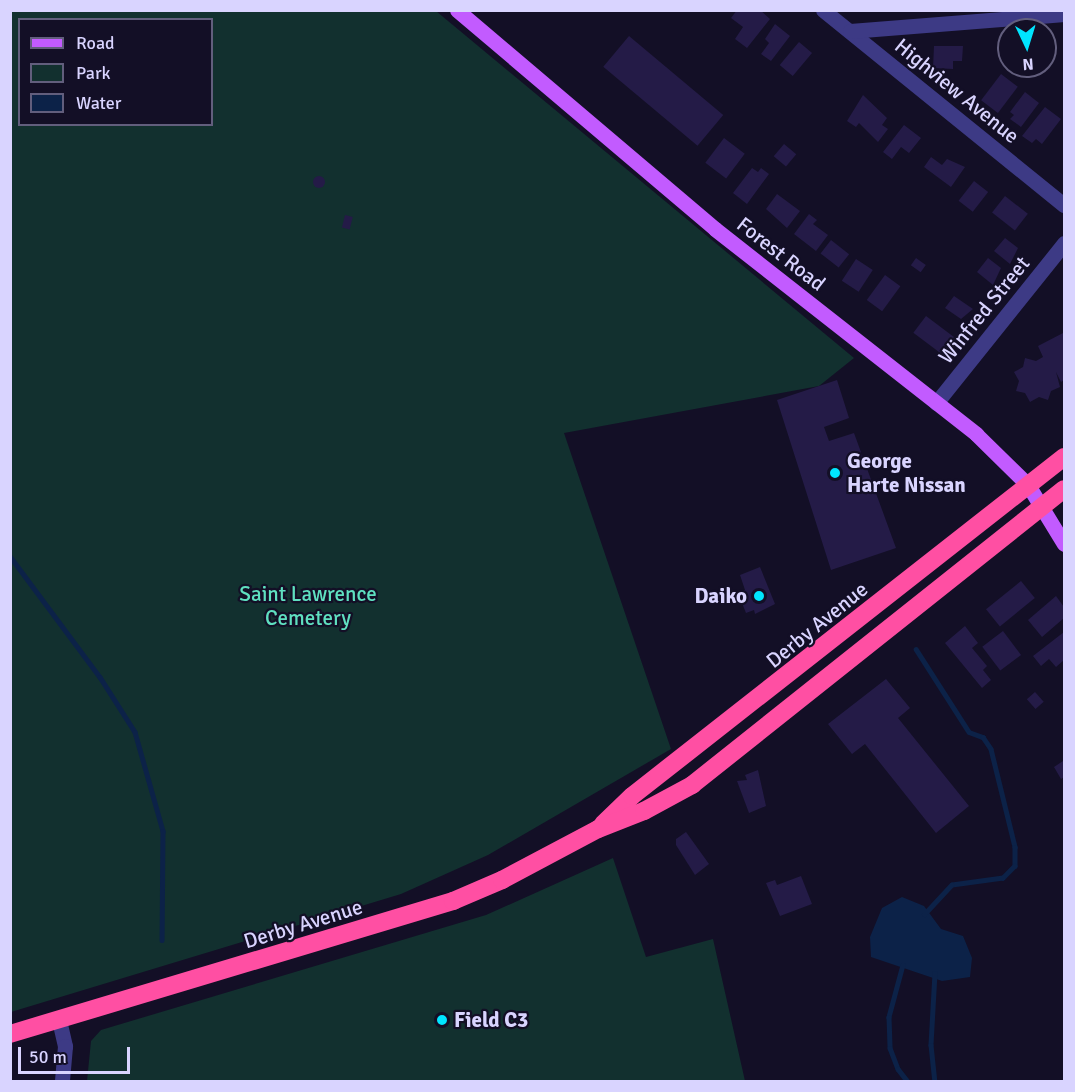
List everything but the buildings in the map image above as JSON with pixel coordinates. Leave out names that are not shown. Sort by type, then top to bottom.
[{"type":"highway","name":"Derby Avenue","points":[[598,829],[632,796],[781,682],[1065,457]]},
{"type":"highway","name":"Derby Avenue","points":[[10,1034],[453,901],[502,880],[598,829],[644,811],[692,785],[797,704],[1065,489]]},
{"type":"highway","points":[[781,682],[797,704]]},
{"type":"main road","name":"Forest Road","points":[[456,10],[716,229],[991,447],[1028,485],[1065,544]]},
{"type":"street","name":"Highview Avenue","points":[[823,10],[1065,206]]},
{"type":"street","points":[[850,31],[1065,14]]},
{"type":"street","name":"Winfred Street","points":[[936,403],[1065,243]]},
{"type":"street","points":[[59,1020],[65,1046],[62,1082]]},
{"type":"green space","name":"Saint Lawrence Cemetery","points":[[11,11],[436,11],[854,358],[819,386],[564,433],[671,749],[488,855],[401,894],[11,1012]]},
{"type":"green space","points":[[613,858],[646,957],[713,939],[745,1081],[87,1081],[91,1041],[101,1030],[486,915]]},
{"type":"water","points":[[902,897],[924,906],[941,929],[963,936],[972,958],[970,977],[942,981],[871,957],[870,937],[882,908]]},
{"type":"waterway","points":[[10,556],[100,677],[135,732],[163,831],[162,940]]},
{"type":"waterway","points":[[916,649],[969,732],[983,737],[991,749],[1015,847],[1015,866],[1003,878],[952,885],[925,914]]},
{"type":"waterway","points":[[903,965],[889,1017],[890,1048],[898,1069],[908,1082]]},
{"type":"waterway","points":[[935,973],[931,1045],[935,1082]]},
{"type":"place","name":"George Harte Nissan","points":[[835,473]]},
{"type":"place","name":"Daiko","points":[[759,596]]},
{"type":"place","name":"Field C3","points":[[442,1020]]}]
